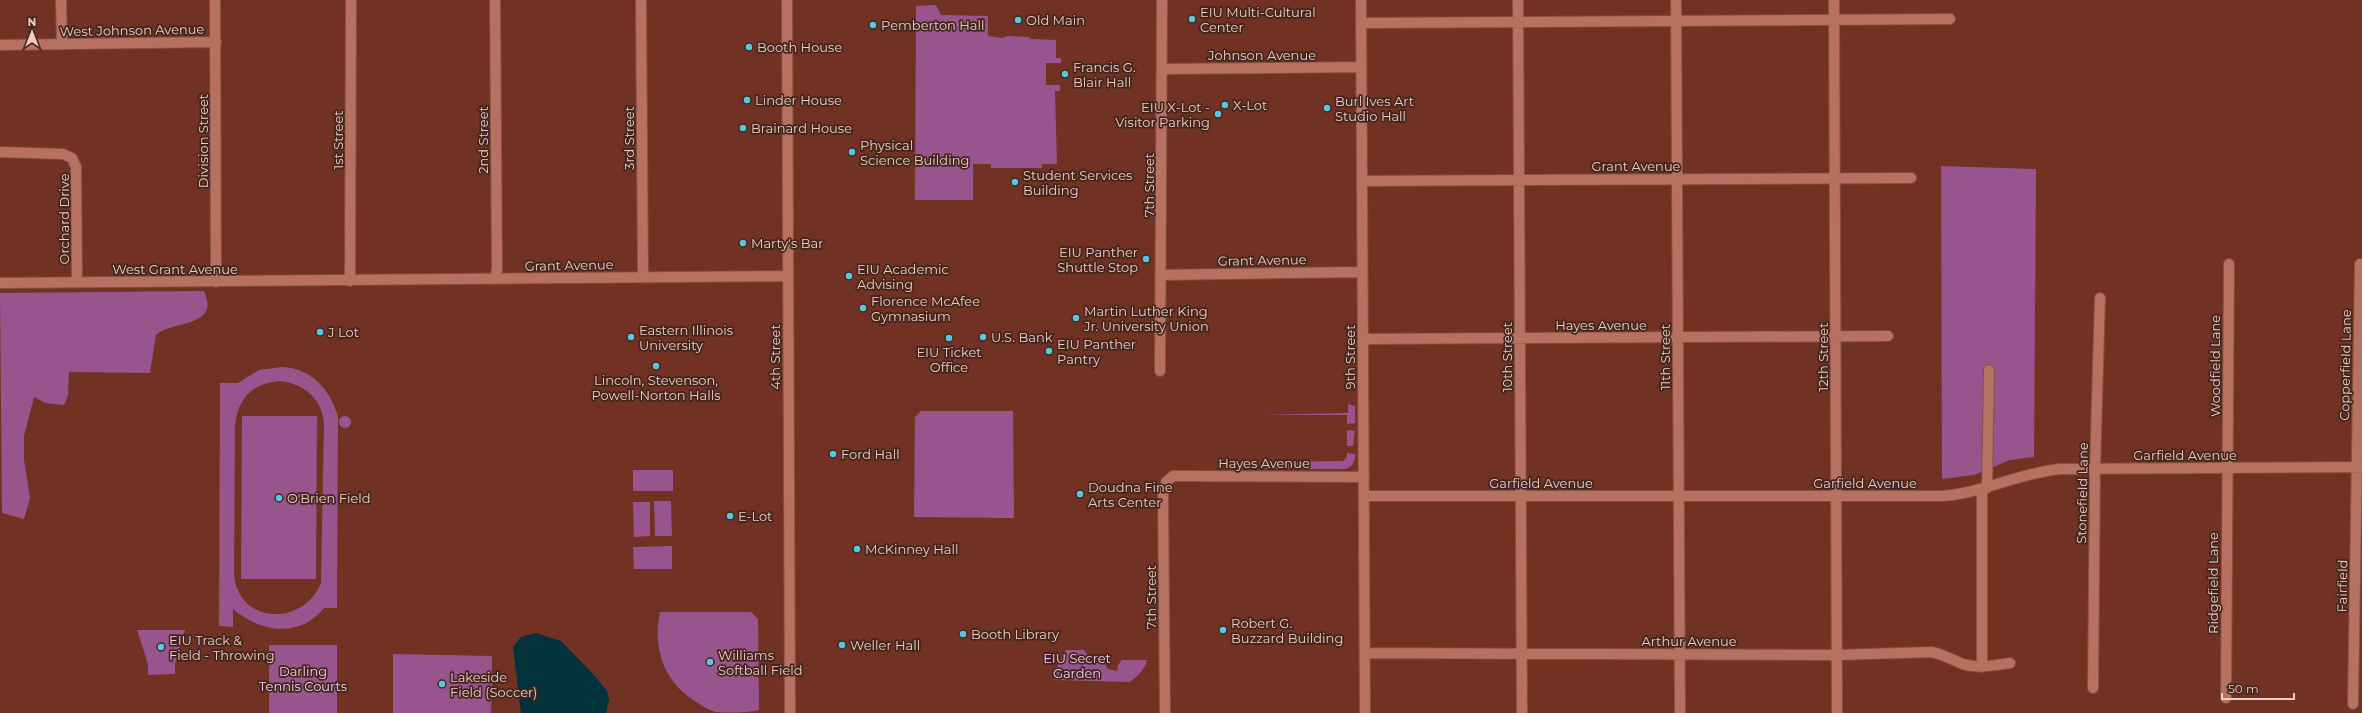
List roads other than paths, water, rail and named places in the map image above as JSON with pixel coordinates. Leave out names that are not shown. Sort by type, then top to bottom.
[{"type":"street","points":[[61,0],[62,44]]},
{"type":"street","name":"Division Street","points":[[216,0],[216,282]]},
{"type":"street","name":"1st Street","points":[[350,281],[351,0]]},
{"type":"street","name":"2nd Street","points":[[494,279],[497,269],[495,0]]},
{"type":"street","name":"3rd Street","points":[[641,0],[643,277]]},
{"type":"street","name":"4th Street","points":[[787,0],[790,713]]},
{"type":"street","name":"7th Street","points":[[1160,371],[1162,0]]},
{"type":"street","name":"9th Street","points":[[1361,0],[1365,713]]},
{"type":"street","name":"10th Street","points":[[1518,0],[1522,713]]},
{"type":"street","name":"11th Street","points":[[1676,0],[1680,713]]},
{"type":"street","name":"12th Street","points":[[1834,0],[1838,655],[1837,713]]},
{"type":"street","points":[[1361,23],[1950,19]]},
{"type":"street","name":"West Johnson Avenue","points":[[0,45],[216,42]]},
{"type":"street","name":"Johnson Avenue","points":[[1162,69],[1361,67]]},
{"type":"street","name":"Orchard Drive","points":[[0,152],[63,154],[72,158],[76,167],[77,282]]},
{"type":"street","name":"Grant Avenue","points":[[1362,181],[1911,178]]},
{"type":"street","name":"Woodfield Lane","points":[[2227,468],[2229,264]]},
{"type":"street","name":"Copperfield Lane","points":[[2359,467],[2360,264]]},
{"type":"street","name":"Grant Avenue","points":[[1161,275],[1362,272]]},
{"type":"street","name":"Grant Avenue","points":[[350,281],[788,276]]},
{"type":"street","name":"West Grant Avenue","points":[[0,283],[350,281]]},
{"type":"street","name":"Stonefield Lane","points":[[2093,688],[2094,469],[2100,298]]},
{"type":"street","name":"Hayes Avenue","points":[[1363,338],[1888,336]]},
{"type":"street","points":[[1982,667],[1984,489],[1989,370]]},
{"type":"street","name":"Garfield Avenue","points":[[1364,496],[1956,495],[1984,489],[2040,471],[2094,469],[2359,467]]},
{"type":"street","name":"Fairfield","points":[[2353,704],[2359,467]]},
{"type":"street","name":"Ridgefield Lane","points":[[2226,698],[2227,468]]},
{"type":"street","name":"Hayes Avenue","points":[[1166,482],[1174,476],[1364,477]]},
{"type":"street","name":"7th Street","points":[[1165,713],[1163,495],[1166,482]]},
{"type":"street","name":"Arthur Avenue","points":[[1365,653],[1838,655],[1930,652],[1945,655],[1964,664],[1982,667],[2010,663]]},
{"type":"water","points":[[536,633],[561,641],[594,675],[607,691],[609,700],[606,713],[521,713],[513,647],[521,637]]},
{"type":"place","name":"EIU Multi-Cultural Center","points":[[1192,19]]},
{"type":"place","name":"Old Main","points":[[1018,20]]},
{"type":"place","name":"Pemberton Hall","points":[[873,25]]},
{"type":"place","name":"Booth House","points":[[749,47]]},
{"type":"place","name":"Francis G. Blair Hall","points":[[1065,74]]},
{"type":"place","name":"Linder House","points":[[747,100]]},
{"type":"place","name":"X-Lot","points":[[1225,105]]},
{"type":"place","name":"Burl Ives Art Studio Hall","points":[[1327,108]]},
{"type":"place","name":"EIU X-Lot - Visitor Parking","points":[[1218,114]]},
{"type":"place","name":"Brainard House","points":[[743,128]]},
{"type":"place","name":"Physical Science Building","points":[[852,152]]},
{"type":"place","name":"Student Services Building","points":[[1015,182]]},
{"type":"place","name":"Marty's Bar","points":[[743,243]]},
{"type":"place","name":"EIU Panther Shuttle Stop","points":[[1146,259]]},
{"type":"place","name":"EIU Academic Advising","points":[[849,276]]},
{"type":"place","name":"Florence McAfee Gymnasium","points":[[863,308]]},
{"type":"place","name":"Martin Luther King Jr. University Union","points":[[1076,318]]},
{"type":"place","name":"J Lot","points":[[320,332]]},
{"type":"place","name":"Eastern Illinois University","points":[[631,337]]},
{"type":"place","name":"U.S. Bank","points":[[983,337]]},
{"type":"place","name":"EIU Ticket Office","points":[[949,338]]},
{"type":"place","name":"EIU Panther Pantry","points":[[1049,351]]},
{"type":"place","name":"Lincoln, Stevenson, Powell-Norton Halls","points":[[656,366]]},
{"type":"place","name":"Ford Hall","points":[[833,454]]},
{"type":"place","name":"Doudna Fine Arts Center","points":[[1080,494]]},
{"type":"place","name":"O'Brien Field","points":[[279,498]]},
{"type":"place","name":"E-Lot","points":[[730,516]]},
{"type":"place","name":"McKinney Hall","points":[[857,549]]},
{"type":"place","name":"Robert G. Buzzard Building","points":[[1223,630]]},
{"type":"place","name":"Booth Library","points":[[963,634]]},
{"type":"place","name":"Weller Hall","points":[[842,645]]},
{"type":"place","name":"EIU Track & Field - Throwing","points":[[161,647]]},
{"type":"place","name":"Williams Softball Field","points":[[710,662]]},
{"type":"place","name":"Lakeside Field (Soccer)","points":[[442,684]]},
{"type":"park label","name":"EIU Secret Garden","points":[[1077,666]]},
{"type":"park label","name":"Darling Tennis Courts","points":[[303,678]]}]
